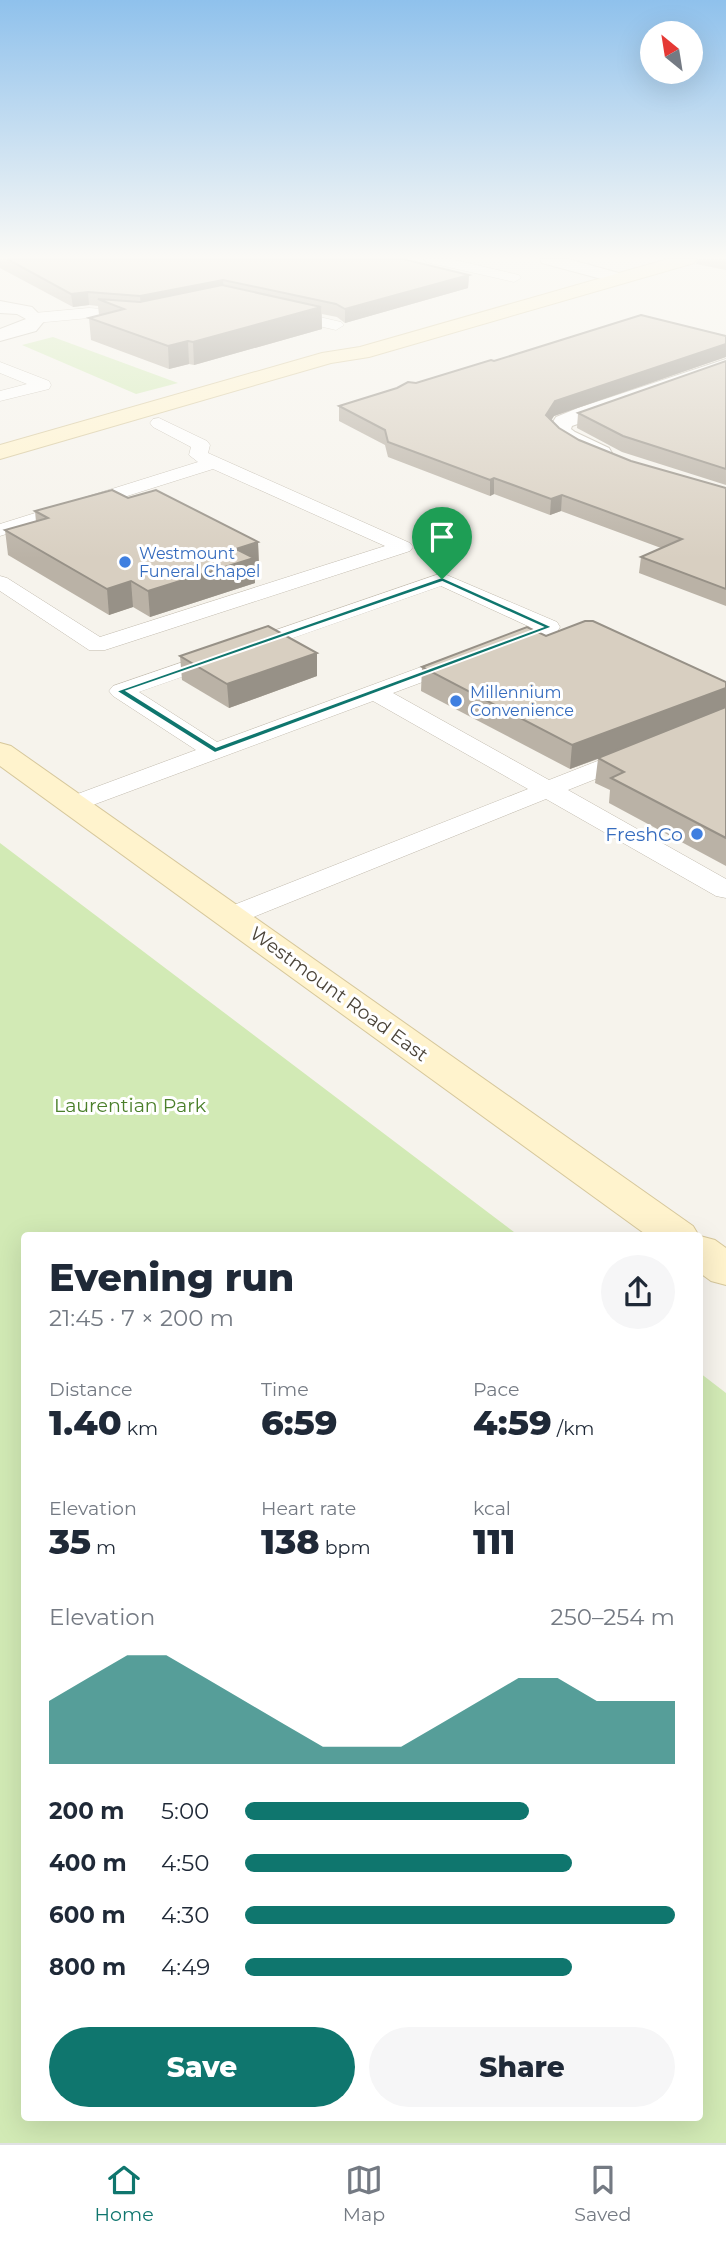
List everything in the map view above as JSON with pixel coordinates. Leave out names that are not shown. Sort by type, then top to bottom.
[{"type":"main road","points":[[0,452],[322,359]]},
{"type":"main road","points":[[17,469],[349,364],[355,359]]},
{"type":"main road","name":"Westmount Road East","points":[[0,752],[672,1232]]},
{"type":"main road","points":[[703,1253],[726,1269]]},
{"type":"street","points":[[616,458],[583,446],[559,430],[564,422],[586,413],[726,365]]},
{"type":"lane","points":[[0,367],[43,385],[0,396]]},
{"type":"lane","points":[[0,582],[97,645],[402,547],[198,455],[201,445],[159,423]]},
{"type":"lane","points":[[0,530],[214,463]]},
{"type":"lane","points":[[73,804],[549,627],[442,579],[121,691],[215,751]]},
{"type":"lane","points":[[373,691],[726,890]]},
{"type":"lane","points":[[231,916],[662,744]]},
{"type":"green space","points":[[55,359],[113,359],[178,383],[136,394]]},
{"type":"green space","name":"Laurentian Park","points":[[0,843],[514,1232],[21,1232],[21,2121],[703,2121],[703,1375],[726,1393],[726,2143],[0,2143]]},
{"type":"building","points":[[681,359],[555,401],[546,415],[559,428],[579,440],[631,461],[726,488],[726,589],[641,557],[682,539],[562,495],[551,499],[494,478],[490,480],[388,442],[385,430],[339,406],[408,382],[416,383],[494,361]]},
{"type":"building","points":[[726,361],[726,469],[623,436],[578,413]]},
{"type":"building","name":"Westmount Funeral Chapel","points":[[112,490],[128,498],[156,490],[258,542],[236,549],[254,558],[148,591],[131,581],[107,589],[5,530],[48,518],[35,511]]},
{"type":"building","points":[[585,621],[593,621],[726,682],[726,688],[572,745],[422,667],[527,627],[546,636]]},
{"type":"building","points":[[268,626],[317,653],[227,684],[180,656]]},
{"type":"building","points":[[726,707],[726,838],[611,778],[624,772],[598,758]]},
{"type":"place","name":"Westmount Funeral Chapel","points":[[125,562]]},
{"type":"place","name":"Millennium Convenience","points":[[456,701]]},
{"type":"place","name":"FreshCo","points":[[697,834]]},
{"type":"route","points":[[442,579],[549,627],[215,751],[121,691],[281,635],[442,579]]}]
